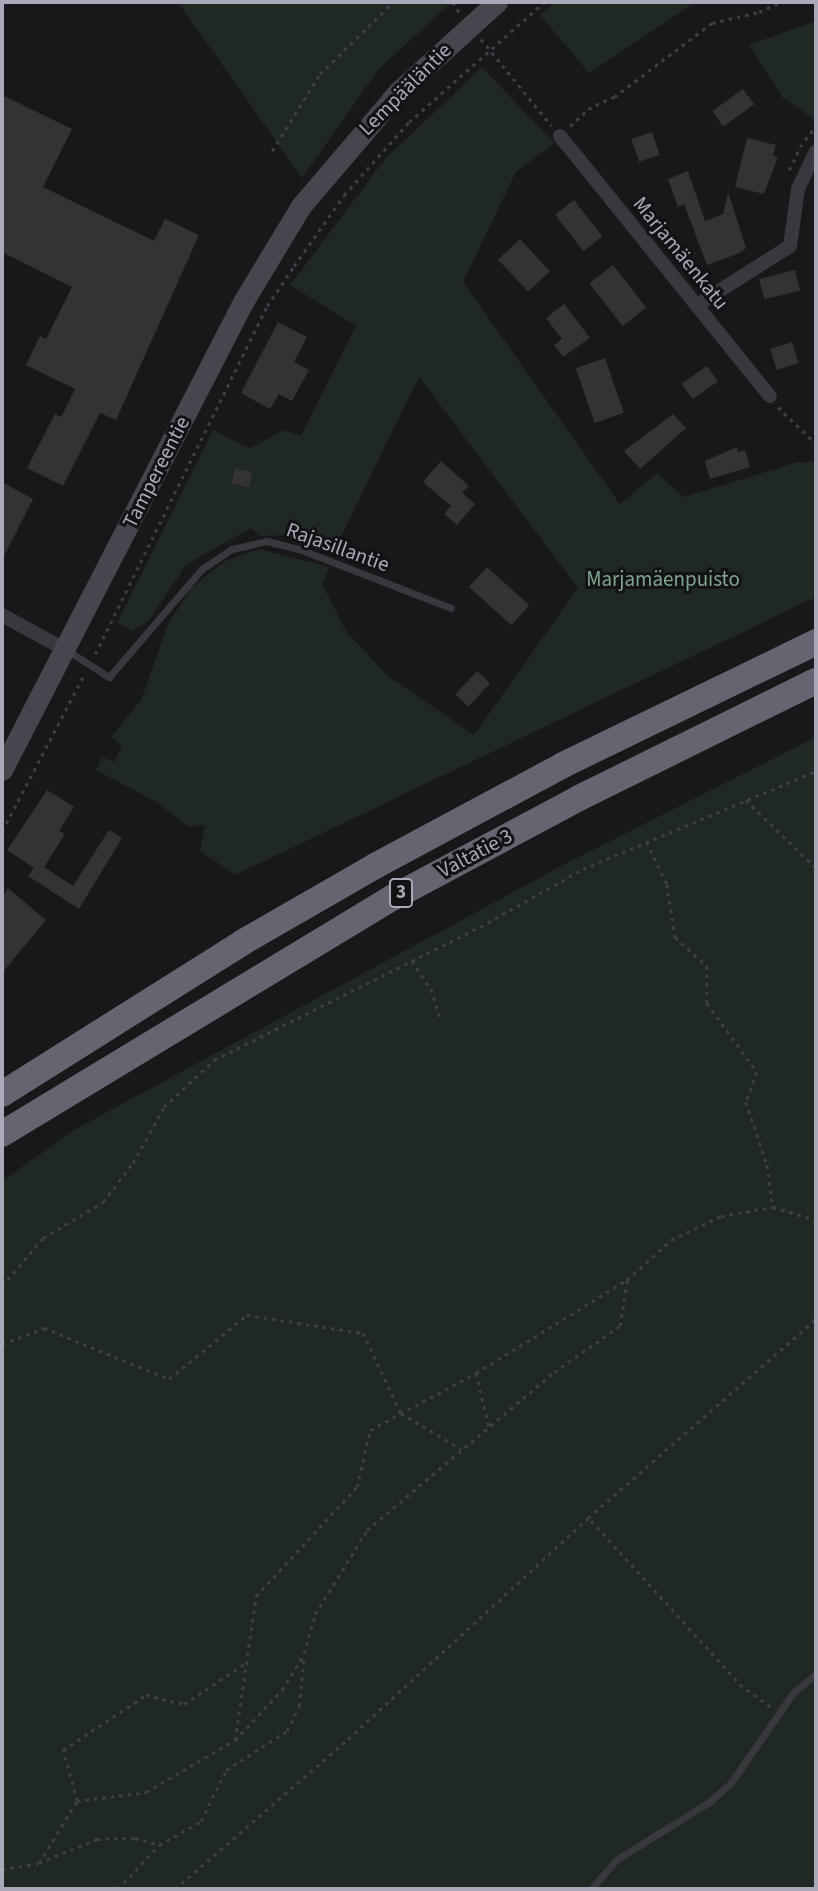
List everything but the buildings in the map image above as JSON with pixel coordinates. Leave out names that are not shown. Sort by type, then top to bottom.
[{"type":"highway","name":"Valtatie 3","points":[[2,1094],[243,942],[375,866],[563,765],[816,642]]},
{"type":"highway","name":"Valtatie 3","points":[[2,1134],[393,898],[579,798],[816,681]]},
{"type":"main road","name":"Lempääläntie","points":[[320,181],[398,92],[497,2]]},
{"type":"main road","name":"Tampereentie","points":[[2,770],[243,302],[320,181]]},
{"type":"street","name":"Marjamäenkatu","points":[[560,136],[770,396]]},
{"type":"street","points":[[697,305],[790,246],[798,189],[816,152]]},
{"type":"street","points":[[2,615],[64,649]]},
{"type":"lane","name":"Rajasillantie","points":[[89,666],[109,677],[202,569],[232,549],[266,541],[299,549],[451,608]]},
{"type":"lane","points":[[64,649],[89,666]]},
{"type":"lane","points":[[591,1889],[617,1860],[709,1802],[730,1784],[779,1712],[816,1674]]},
{"type":"path","points":[[272,151],[320,74],[393,2]]},
{"type":"path","points":[[453,2],[459,12]]},
{"type":"path","points":[[2,831],[89,666],[267,306],[368,166],[490,49],[544,2]]},
{"type":"path","points":[[490,49],[560,136],[588,108],[614,97],[712,23],[759,12],[781,2]]},
{"type":"path","points":[[770,396],[790,422],[816,444]]},
{"type":"path","points":[[2,1286],[43,1238],[103,1202],[133,1163],[164,1107],[214,1060],[412,961],[583,869],[816,771]]},
{"type":"path","points":[[746,799],[816,868]]},
{"type":"path","points":[[647,842],[667,884],[675,937],[708,966],[706,1003],[757,1072],[746,1102],[767,1165],[773,1207]]},
{"type":"path","points":[[412,961],[431,989],[441,1020]]},
{"type":"path","points":[[235,1740],[257,1596],[357,1487],[370,1430],[476,1373],[627,1280],[671,1240],[721,1216],[773,1207],[816,1220]]},
{"type":"path","points":[[118,1889],[159,1845],[201,1821],[226,1770],[287,1731],[299,1706],[304,1654],[315,1614],[367,1530],[554,1372],[620,1326],[627,1280]]},
{"type":"path","points":[[2,1344],[44,1328],[169,1379],[247,1315],[363,1333],[401,1413],[461,1449]]},
{"type":"path","points":[[175,1889],[348,1740],[588,1518],[816,1319]]},
{"type":"path","points":[[476,1373],[489,1426]]},
{"type":"path","points":[[588,1518],[742,1686],[779,1712]]},
{"type":"path","points":[[77,1801],[146,1792],[235,1740],[282,1690],[304,1654]]},
{"type":"path","points":[[39,1863],[77,1801],[63,1750],[146,1695],[184,1704],[246,1663]]},
{"type":"path","points":[[2,1869],[39,1863],[97,1839],[135,1838],[159,1845]]},
{"type":"green space","points":[[178,2],[452,2],[379,69],[302,178]]},
{"type":"green space","points":[[556,2],[696,2],[589,73],[540,15]]},
{"type":"green space","points":[[816,21],[814,119],[782,97],[749,45]]},
{"type":"green space","name":"Marjamäenpuisto","points":[[482,67],[554,143],[516,172],[463,282],[620,504],[657,473],[684,497],[798,462],[816,462],[816,597],[235,875],[200,851],[205,825],[190,827],[153,800],[96,770],[102,757],[114,762],[122,746],[111,737],[141,700],[168,624],[191,588],[225,561],[259,549],[330,567],[322,584],[346,631],[387,675],[474,735],[578,588],[419,377],[334,551],[293,535],[261,536],[251,528],[186,565],[148,622],[132,631],[117,623],[213,430],[250,448],[285,430],[301,436],[356,326],[290,285],[385,159]]},
{"type":"green space","points":[[816,737],[816,1889],[2,1889],[2,1181],[74,1130],[561,866]]}]
